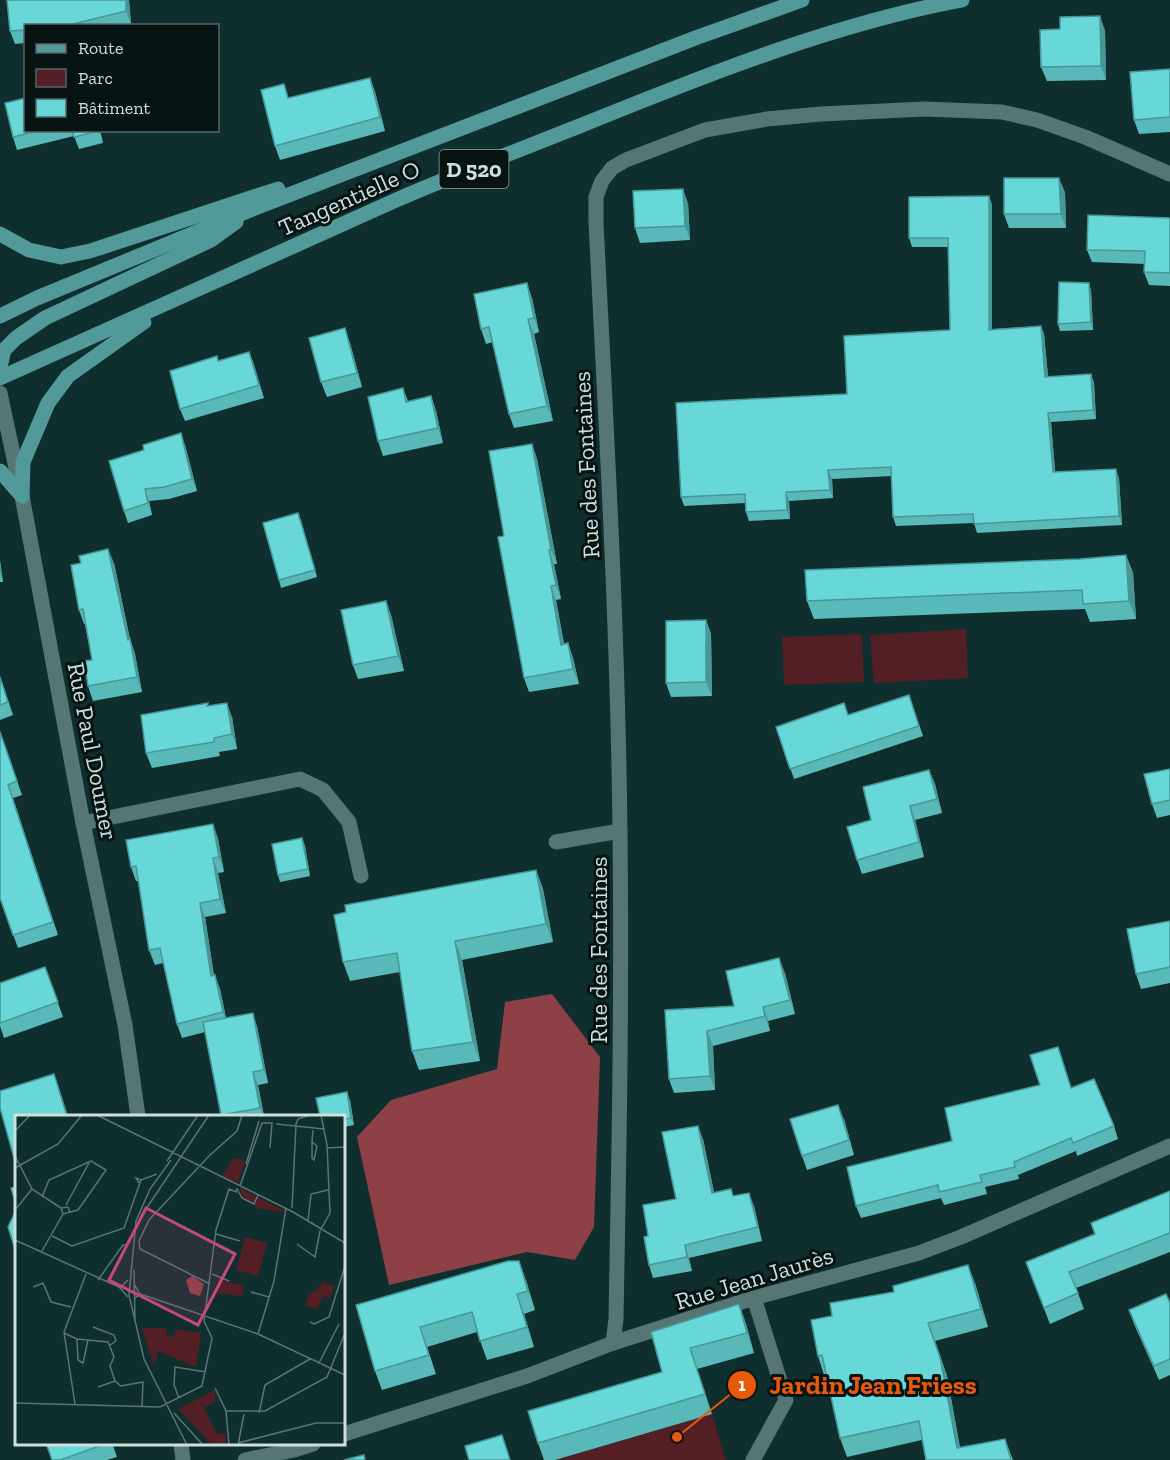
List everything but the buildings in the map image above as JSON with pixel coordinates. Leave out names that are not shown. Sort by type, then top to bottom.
[{"type":"main road","name":"Tangentielle O","points":[[0,316],[37,298],[255,208],[698,37],[802,0]]},
{"type":"main road","name":"Tangentielle O","points":[[0,378],[396,200],[708,74],[830,34],[929,6],[962,0]]},
{"type":"main road","name":"D 520","points":[[0,234],[29,250],[61,257],[90,251],[337,170],[385,159]]},
{"type":"main road","name":"D 520","points":[[0,367],[4,350],[15,338],[45,318],[211,240],[255,208]]},
{"type":"main road","points":[[22,496],[23,462],[48,403],[68,376],[168,304]]},
{"type":"main road","points":[[0,471],[22,496]]},
{"type":"street","name":"Rue des Fontaines","points":[[613,1343],[616,1318],[620,1120],[620,831],[613,567],[596,205],[596,197],[602,182],[612,168],[626,160],[705,130],[767,119],[924,109],[1002,112],[1038,120],[1085,137],[1170,174]]},
{"type":"street","name":"Rue Paul Doumer","points":[[0,393],[22,496],[83,823],[125,1025],[138,1115]]},
{"type":"street","points":[[83,823],[300,779],[322,790],[349,822],[362,876]]},
{"type":"street","points":[[556,842],[620,831]]},
{"type":"street","name":"Rue Jean Jaurès","points":[[345,1434],[527,1376],[613,1343],[754,1298],[919,1254],[1170,1146]]},
{"type":"street","points":[[753,1460],[786,1400],[754,1298]]},
{"type":"street","points":[[181,1445],[183,1460]]},
{"type":"street","points":[[245,1460],[305,1445]]},
{"type":"green space","points":[[966,629],[968,678],[874,683],[870,635]]},
{"type":"green space","points":[[862,634],[864,682],[784,685],[782,637]]},
{"type":"green space","points":[[712,1414],[726,1460],[556,1460]]},
{"type":"shaded area","points":[[552,994],[600,1057],[594,1227],[575,1260],[527,1252],[389,1285],[357,1137],[391,1100],[497,1069],[505,1002]]},
{"type":"place","name":"Jardin Jean Friess","points":[[677,1437]]}]
